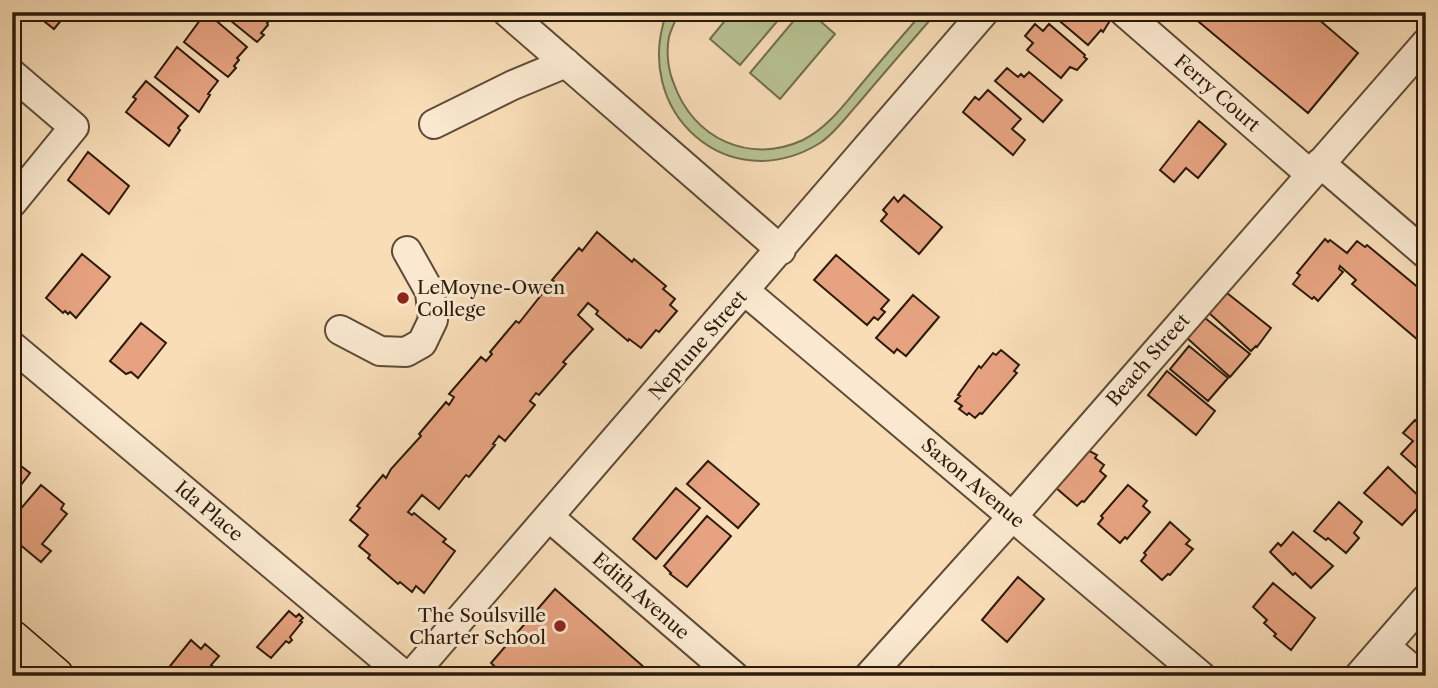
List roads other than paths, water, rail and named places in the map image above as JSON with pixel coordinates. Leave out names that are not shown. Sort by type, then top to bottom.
[{"type":"main road","points":[[13,641],[56,676]]},
{"type":"street","name":"Neptune Street","points":[[411,676],[984,12]]},
{"type":"street","name":"Ferry Court","points":[[1124,12],[1315,168],[1426,254]]},
{"type":"street","points":[[514,14],[566,63],[781,250]]},
{"type":"street","name":"Beach Street","points":[[869,676],[1012,517],[1426,43]]},
{"type":"street","points":[[434,124],[513,85],[566,63]]},
{"type":"street","points":[[12,74],[74,127],[12,203]]},
{"type":"street","points":[[340,330],[380,351],[406,352],[422,343],[433,320],[430,292],[407,251]]},
{"type":"street","name":"Saxon Avenue","points":[[745,291],[1200,676]]},
{"type":"street","name":"Ida Place","points":[[12,346],[405,676]]},
{"type":"street","name":"Edith Avenue","points":[[549,517],[734,676]]},
{"type":"street","points":[[1359,676],[1385,646],[1421,615]]},
{"type":"street","points":[[1385,646],[1420,676]]},
{"type":"place","name":"LeMoyne-Owen College","points":[[403,298]]},
{"type":"place","name":"The Soulsville Charter School","points":[[560,626]]}]
